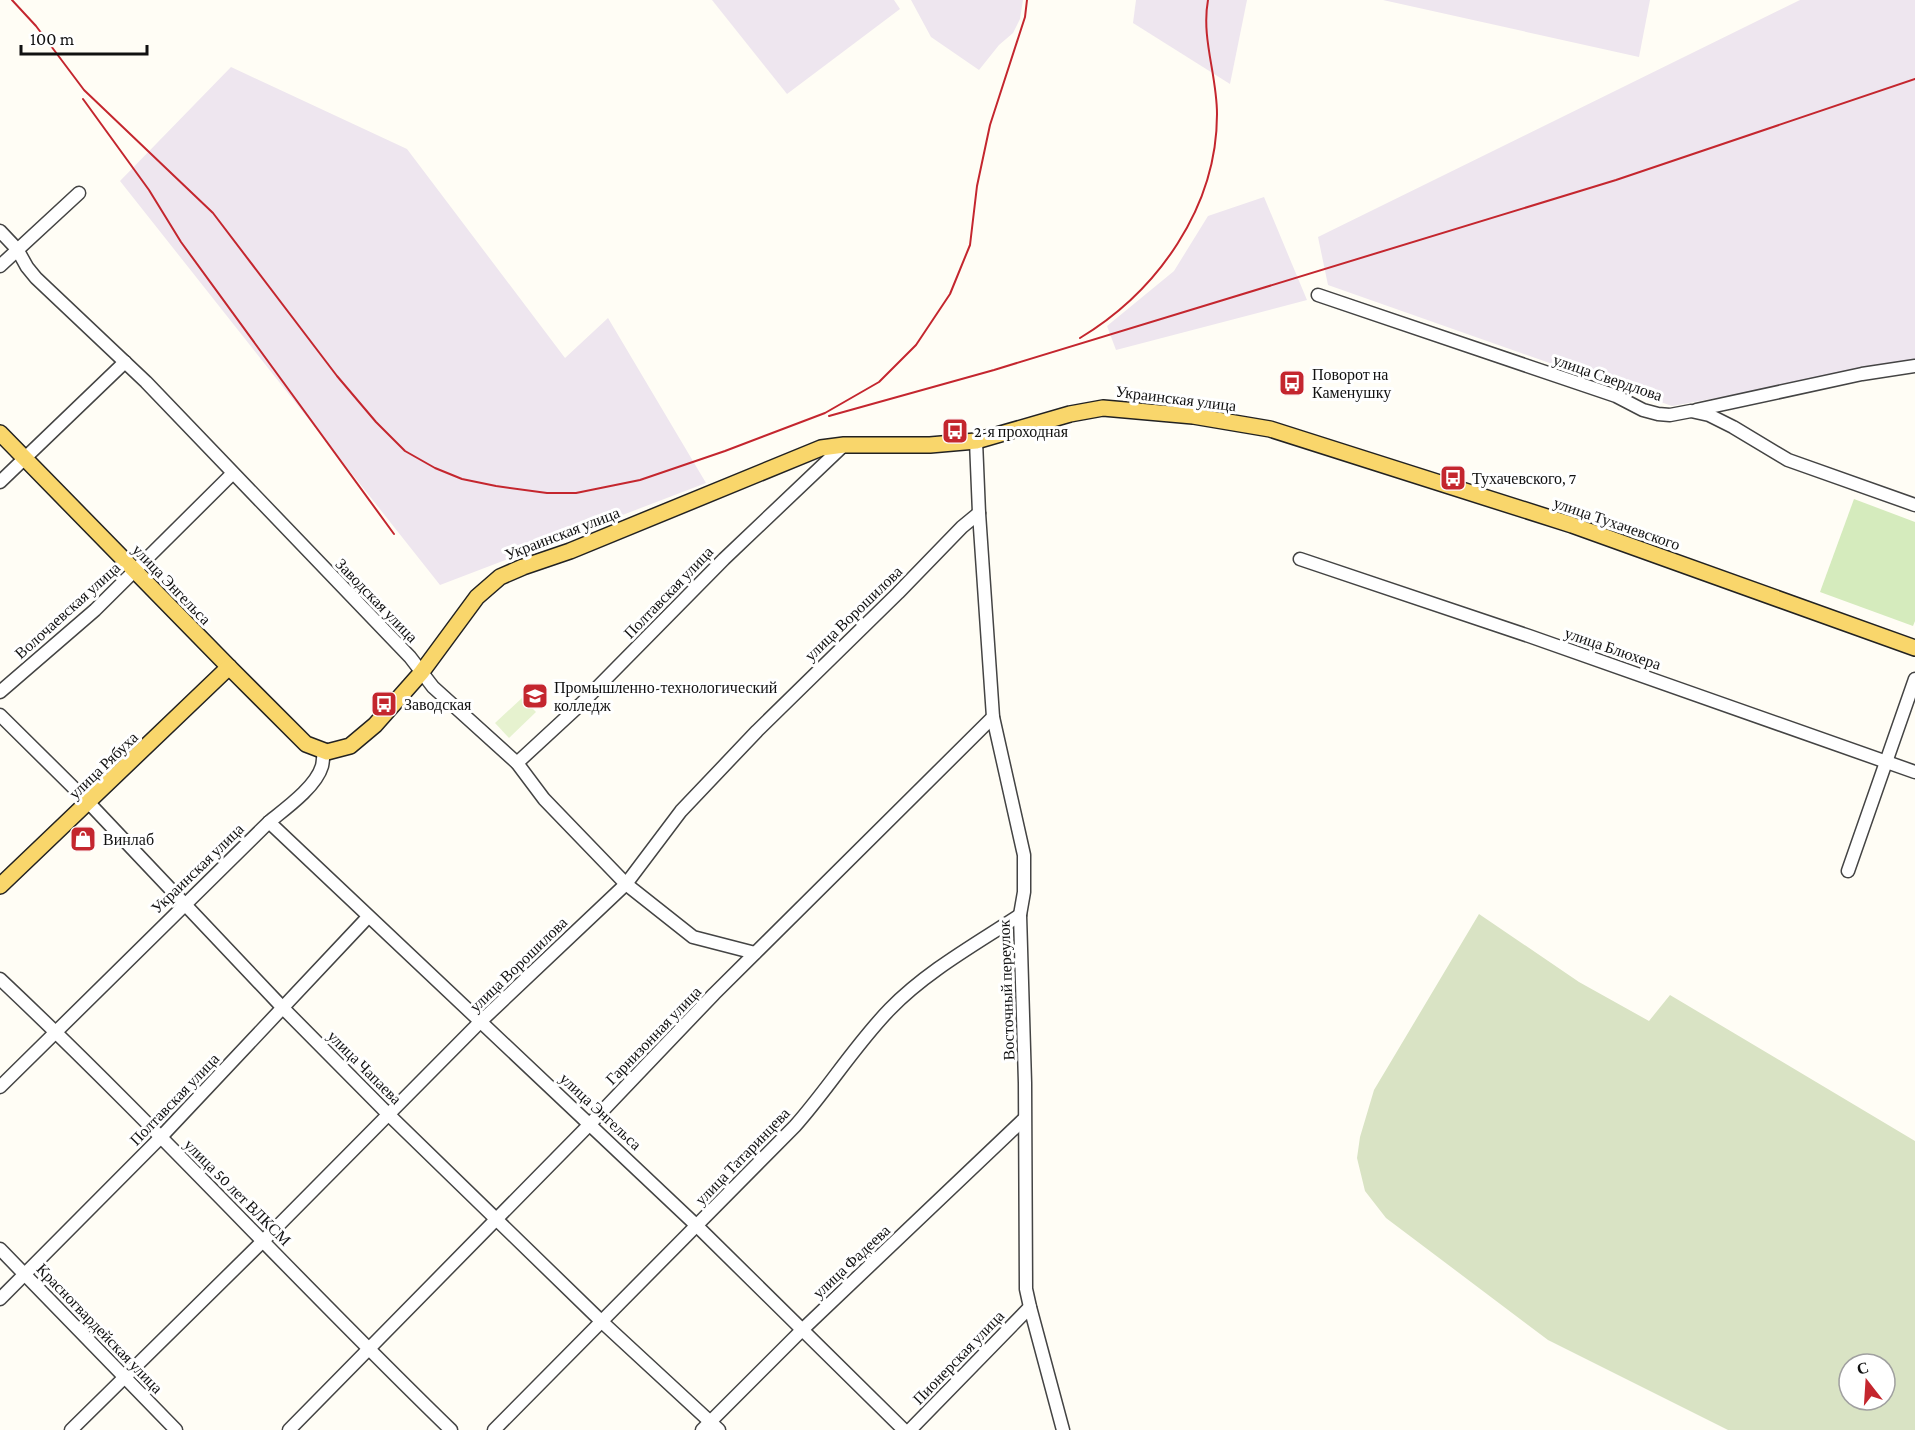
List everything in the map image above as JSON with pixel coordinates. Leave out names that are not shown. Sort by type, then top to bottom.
[{"type":"main road","name":"Украинская улица","points":[[324,752],[344,748],[375,725],[421,673],[477,597],[506,573],[570,551],[821,448],[844,445],[930,445],[976,441],[1070,414],[1103,408],[1193,416],[1269,429]]},
{"type":"main road","name":"улица Тухачевского","points":[[1269,429],[1572,525],[1915,648]]},
{"type":"main road","name":"улица Энгельса","points":[[0,433],[306,744],[324,752]]},
{"type":"main road","name":"улица Рябуха","points":[[0,886],[229,668]]},
{"type":"street","points":[[0,266],[79,193]]},
{"type":"street","name":"Заводская улица","points":[[0,231],[17,249],[32,273],[125,362],[410,657],[433,687],[460,715],[517,763],[544,799],[626,884],[693,937],[709,943],[755,953]]},
{"type":"street","name":"улица Свердлова","points":[[1318,296],[1616,396],[1643,410],[1670,415],[1691,411],[1709,415],[1788,460],[1915,505]]},
{"type":"street","points":[[0,482],[125,362]]},
{"type":"street","points":[[1691,411],[1862,374],[1915,366]]},
{"type":"street","name":"Восточный переулок","points":[[976,441],[993,717],[1024,855],[1024,885],[1020,915],[1025,1083],[1025,1279],[1030,1307],[1063,1430]]},
{"type":"street","name":"Полтавская улица","points":[[517,763],[582,703],[724,559],[844,445]]},
{"type":"street","name":"Волочаевская улица","points":[[0,692],[95,610],[232,474]]},
{"type":"street","name":"улица Ворошилова","points":[[70,1430],[480,1022],[626,884],[681,811],[757,731],[962,527],[979,513]]},
{"type":"street","name":"улица Блюхера","points":[[1299,559],[1518,632],[1915,772]]},
{"type":"street","points":[[1848,871],[1915,679]]},
{"type":"street","name":"улица Чапаева","points":[[0,715],[89,803],[283,1008],[388,1114],[710,1427]]},
{"type":"street","name":"Гарнизонная улица","points":[[289,1430],[497,1220],[755,953],[993,717]]},
{"type":"street","name":"Украинская улица","points":[[0,1088],[269,822],[298,798],[319,773],[324,752]]},
{"type":"street","name":"улица Энгельса","points":[[269,822],[697,1226],[904,1430]]},
{"type":"street","name":"улица Татаринцева","points":[[494,1430],[799,1121],[832,1078],[898,1001],[920,982],[1020,915]]},
{"type":"street","name":"Полтавская улица","points":[[0,1299],[160,1138],[368,917]]},
{"type":"street","name":"улица 50 лет ВЛКСМ","points":[[0,979],[56,1032],[263,1240],[368,1350],[451,1430]]},
{"type":"street","name":"улица Фадеева","points":[[710,1427],[802,1330],[1024,1119]]},
{"type":"street","name":"Красногвардейская улица","points":[[0,1249],[176,1430]]},
{"type":"street","name":"Пионерская улица","points":[[910,1430],[1030,1307]]},
{"type":"shaded area","points":[[712,0],[894,0],[900,9],[787,94]]},
{"type":"shaded area","points":[[911,0],[1023,0],[1020,19],[1013,33],[999,45],[979,70],[931,37]]},
{"type":"shaded area","points":[[1136,0],[1247,0],[1230,84],[1133,23]]},
{"type":"shaded area","points":[[1383,0],[1650,0],[1639,57]]},
{"type":"shaded area","points":[[1800,0],[1915,0],[1915,362],[1672,406],[1328,285],[1318,237]]},
{"type":"shaded area","points":[[231,67],[407,149],[565,358],[608,318],[706,483],[440,585],[120,181]]},
{"type":"shaded area","points":[[1264,197],[1307,300],[1116,350],[1107,326],[1174,271],[1208,216]]},
{"type":"green space","points":[[1854,499],[1915,522],[1915,621],[1913,626],[1820,592]]},
{"type":"green space","points":[[522,698],[536,712],[509,738],[495,723]]},
{"type":"green space","points":[[1479,914],[1579,982],[1649,1021],[1670,995],[1915,1141],[1915,1430],[1728,1430],[1548,1340],[1386,1218],[1365,1191],[1357,1158],[1360,1137],[1374,1090]]},
{"type":"railway","points":[[12,0],[36,26],[84,90],[213,213],[337,376],[376,422],[405,451],[435,468],[462,479],[547,493],[576,493],[640,480],[825,413],[879,382],[916,345],[950,294],[970,245],[977,186],[990,125],[1025,17],[1027,0]]},
{"type":"railway","points":[[1080,338],[1108,319],[1158,271],[1178,243],[1207,182],[1214,148],[1217,114],[1206,28],[1208,0]]},
{"type":"railway","points":[[829,416],[994,370],[1616,180],[1915,79]]},
{"type":"railway","points":[[83,99],[149,190],[181,242],[394,534]]},
{"type":"place","name":"Поворот на Каменушку","points":[[1292,383]]},
{"type":"place","name":"2-я проходная","points":[[955,431]]},
{"type":"place","name":"Тухачевского, 7","points":[[1453,478]]},
{"type":"place","name":"Промышленно-технологический колледж","points":[[535,696]]},
{"type":"place","name":"Заводская","points":[[384,704]]},
{"type":"place","name":"Винлаб","points":[[83,839]]}]
